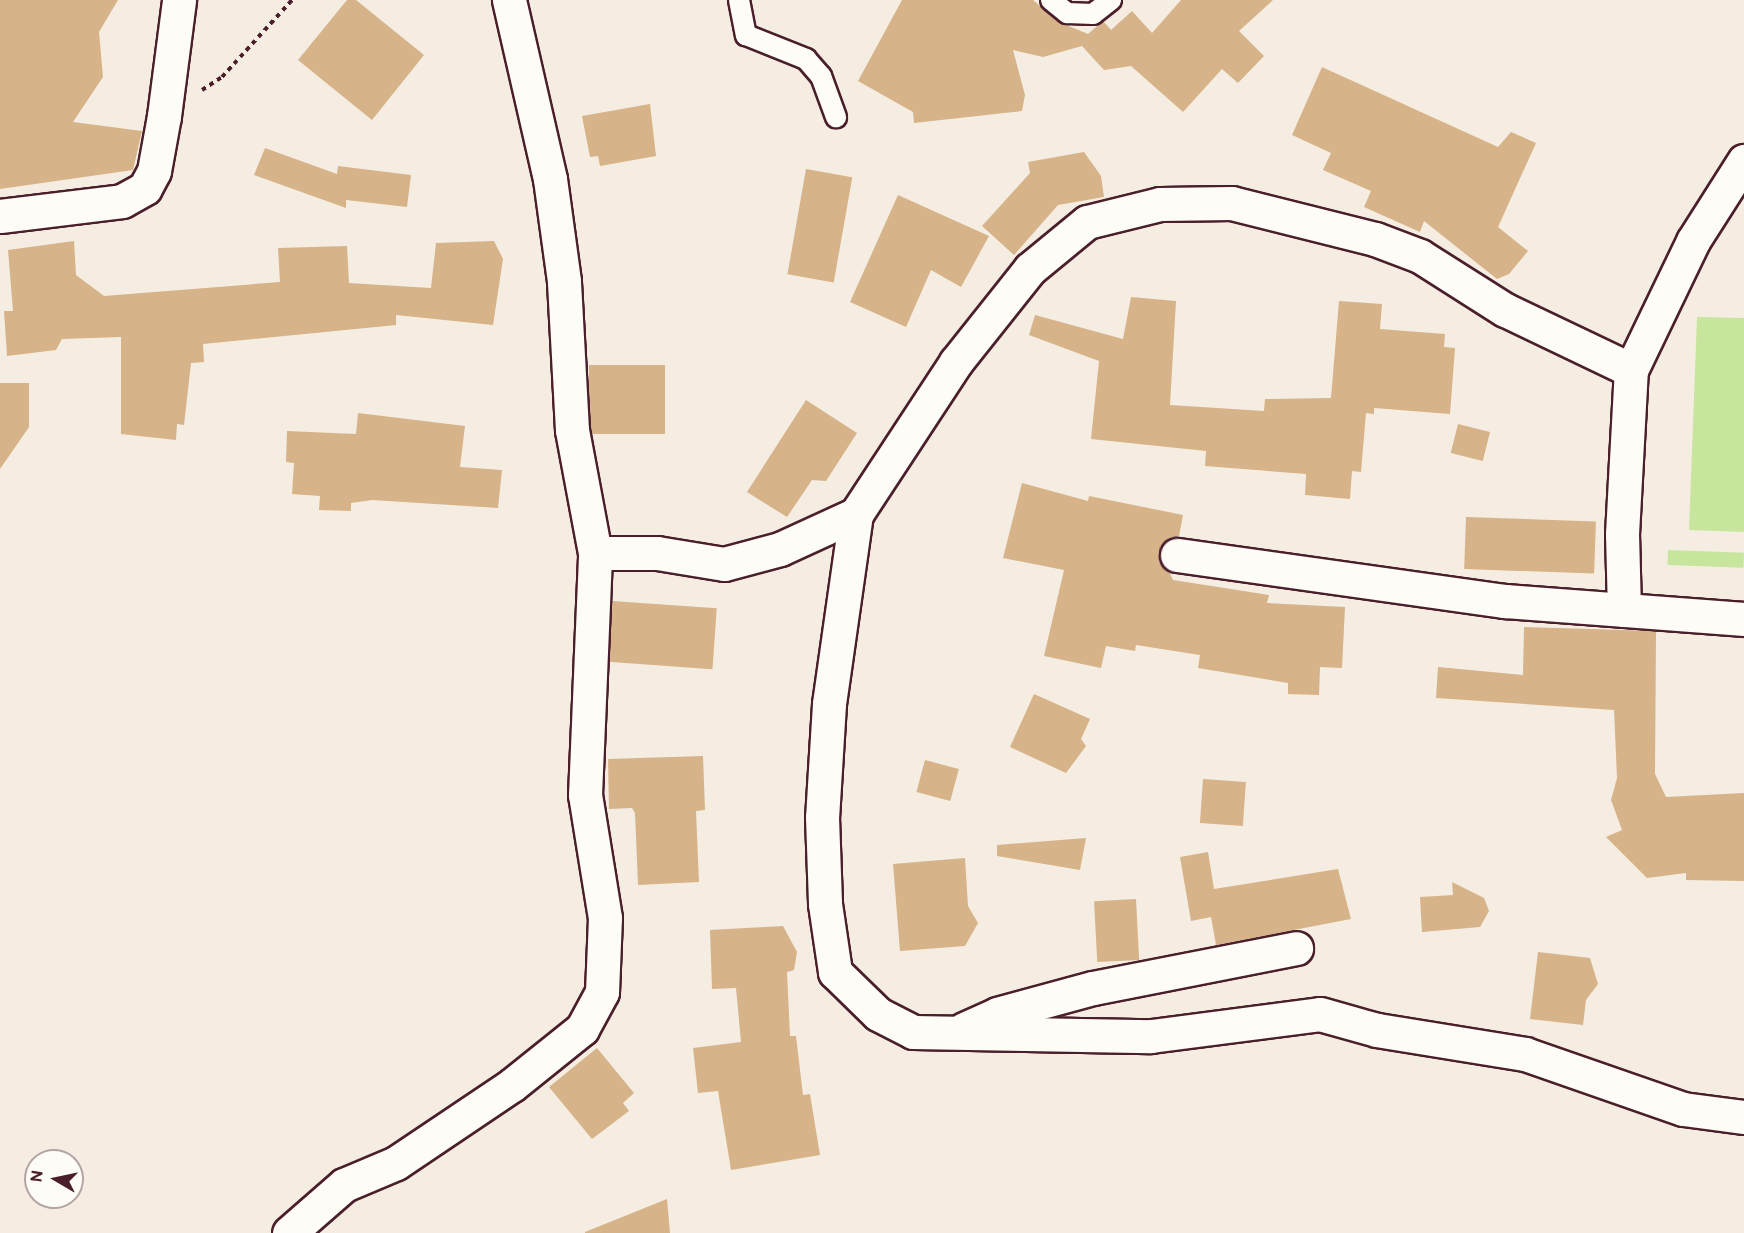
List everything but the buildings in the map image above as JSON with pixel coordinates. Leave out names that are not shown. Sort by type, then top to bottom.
[{"type":"street","points":[[0,216],[122,201],[145,188],[154,171],[164,116],[179,0]]},
{"type":"street","points":[[289,1233],[344,1185],[396,1163],[512,1084],[582,1029],[602,992],[605,918],[585,795],[595,553],[572,430],[564,281],[550,179],[509,0]]},
{"type":"street","points":[[1624,610],[1631,370],[1693,241],[1744,161]]},
{"type":"street","points":[[1631,370],[1505,310],[1420,256],[1375,239],[1232,203],[1160,204],[1087,222],[1030,269],[956,362],[856,514],[828,704],[822,817],[825,904],[835,972],[878,1014],[913,1032],[945,1035],[1151,1036],[1320,1014],[1377,1030],[1525,1054],[1683,1109],[1744,1117]]},
{"type":"street","points":[[595,553],[657,553],[724,564],[780,549],[856,514]]},
{"type":"street","points":[[1177,555],[1505,601],[1744,618]]},
{"type":"street","points":[[945,1035],[997,1014],[1093,988],[1296,948]]},
{"type":"lane","points":[[739,0],[746,35],[806,59],[821,76],[836,117]]},
{"type":"lane","points":[[1051,0],[1067,13],[1093,14],[1111,0]]},
{"type":"path","points":[[164,116],[222,77],[292,0]]},
{"type":"green space","points":[[1697,317],[1744,318],[1744,532],[1689,530]]},
{"type":"green space","points":[[1668,550],[1744,553],[1743,568],[1667,565]]}]
